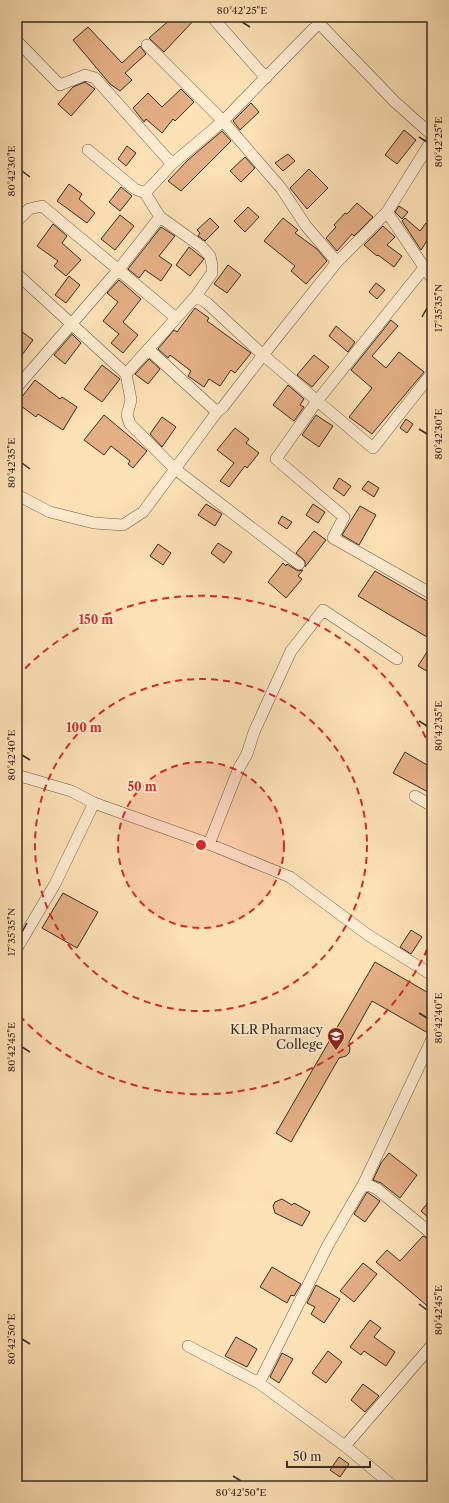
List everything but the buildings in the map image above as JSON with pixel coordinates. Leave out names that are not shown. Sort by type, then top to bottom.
[{"type":"street","points":[[212,17],[266,78]]},
{"type":"street","points":[[145,193],[172,164],[223,121],[266,78],[316,20],[395,102],[432,135]]},
{"type":"street","points":[[17,41],[60,85],[85,75],[95,78],[172,164]]},
{"type":"street","points":[[147,45],[223,121],[281,188],[306,226],[337,262]]},
{"type":"street","points":[[17,495],[50,512],[94,523],[123,524],[143,512],[217,412],[223,407],[262,355],[337,262],[387,212],[432,140]]},
{"type":"street","points":[[88,150],[135,188],[145,193],[160,217],[202,246],[210,256],[212,265],[212,273],[196,296],[175,317],[126,374]]},
{"type":"street","points":[[17,222],[29,209],[42,206],[175,317]]},
{"type":"street","points":[[387,212],[432,279]]},
{"type":"street","points":[[17,387],[119,269],[160,217]]},
{"type":"street","points":[[424,268],[316,401],[276,459],[344,517],[333,538],[432,594]]},
{"type":"street","points":[[17,274],[126,374],[131,400],[127,415],[130,424],[175,469],[299,564]]},
{"type":"street","points":[[196,296],[207,303],[262,355],[373,448],[432,373]]},
{"type":"street","points":[[148,349],[217,412]]},
{"type":"street","points":[[209,844],[239,768],[248,754],[254,732],[291,651],[324,610],[397,659]]},
{"type":"street","points":[[17,775],[71,791],[94,803],[209,844],[290,877],[368,935],[432,975]]},
{"type":"street","points":[[415,796],[432,806]]},
{"type":"street","points":[[17,948],[55,884],[94,803]]},
{"type":"street","points":[[259,1383],[328,1245],[364,1183],[432,1040]]},
{"type":"street","points":[[364,1183],[377,1189],[432,1234]]},
{"type":"street","points":[[345,1446],[432,1345]]},
{"type":"street","points":[[188,1346],[259,1383],[345,1446],[393,1486]]},
{"type":"place","name":"KLR Pharmacy College","points":[[336,1051]]}]
